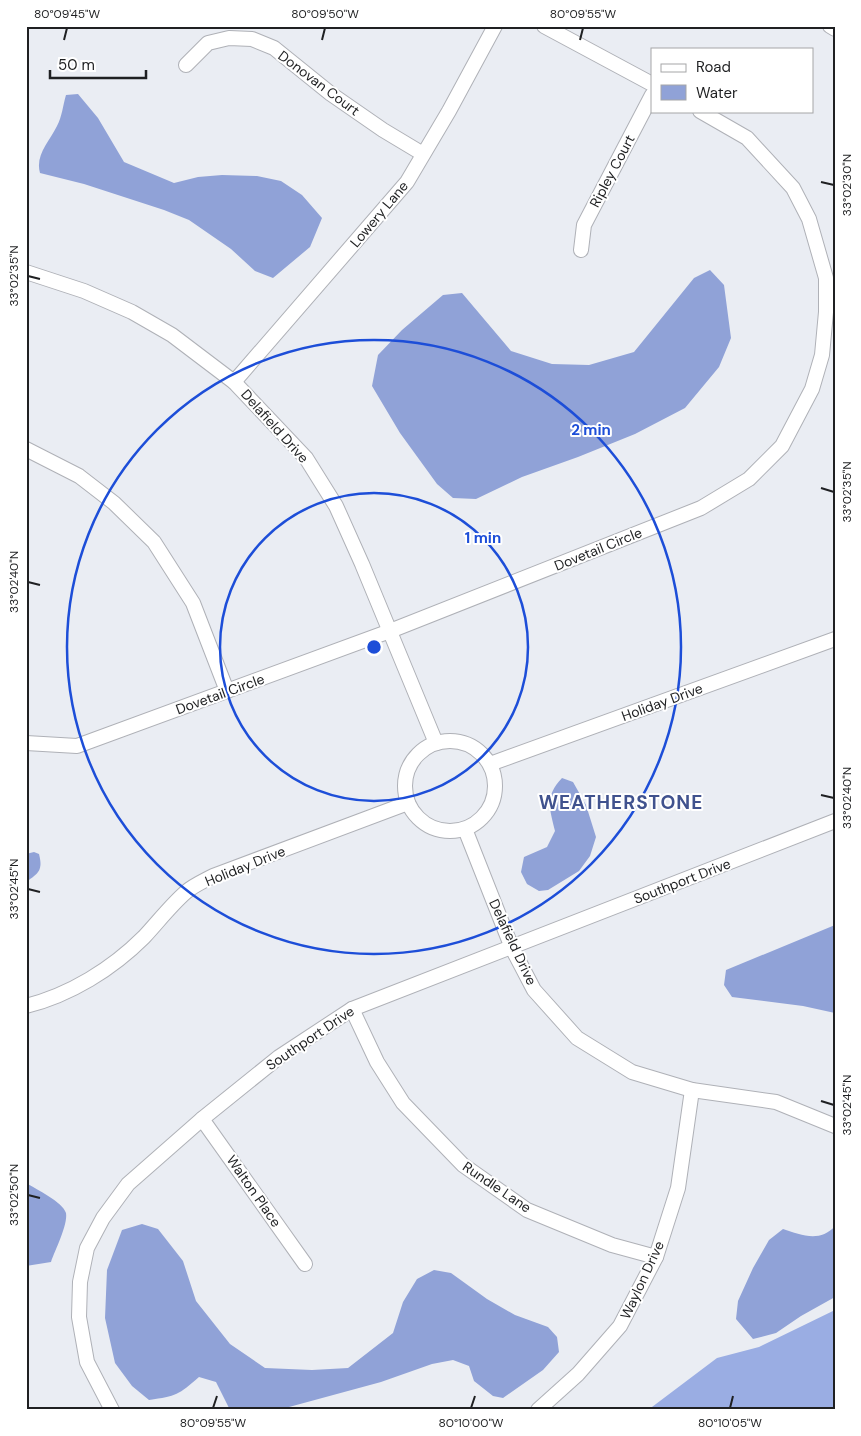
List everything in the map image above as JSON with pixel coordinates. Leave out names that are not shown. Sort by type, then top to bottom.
[{"type":"street","name":"Lowery Lane","points":[[234,382],[384,211],[407,182],[450,111],[495,26]]},
{"type":"street","points":[[544,26],[651,83]]},
{"type":"street","points":[[830,26],[835,28]]},
{"type":"street","name":"Donovan Court","points":[[186,64],[208,43],[229,38],[252,39],[274,48],[331,94],[423,154]]},
{"type":"street","name":"Ripley Court","points":[[580,250],[584,225],[651,97]]},
{"type":"street","name":"Dovetail Circle","points":[[26,743],[77,746],[390,631],[701,508],[749,479],[782,446],[812,389],[822,355],[826,312],[826,278],[809,219],[792,188],[746,138],[702,112]]},
{"type":"street","name":"Delafield Drive","points":[[26,272],[84,291],[132,312],[172,335],[234,382],[306,458],[336,506],[436,742]]},
{"type":"street","points":[[26,449],[79,476],[114,503],[154,542],[193,604],[227,691]]},
{"type":"street","name":"Holiday Drive","points":[[490,764],[835,640]]},
{"type":"street","points":[[460,741],[480,751],[490,764],[496,787],[491,806],[481,820],[465,830],[449,831],[428,826],[415,816],[408,804],[404,784],[410,763],[420,751],[436,742],[460,741]]},
{"type":"street","name":"Holiday Drive","points":[[26,1006],[61,994],[92,978],[120,958],[143,937],[188,890],[213,876],[408,804]]},
{"type":"street","name":"Southport Drive","points":[[112,1410],[87,1362],[79,1317],[80,1282],[87,1248],[103,1218],[128,1184],[202,1119],[279,1056],[352,1009],[835,821]]},
{"type":"street","name":"Delafield Drive","points":[[465,830],[512,948],[534,990],[577,1038],[632,1072],[692,1090],[776,1102],[835,1126]]},
{"type":"street","name":"Rundle Lane","points":[[352,1009],[377,1062],[403,1103],[463,1165],[526,1210],[612,1245],[656,1257]]},
{"type":"street","name":"Waylon Drive","points":[[538,1410],[578,1374],[620,1326],[656,1257],[678,1188],[692,1090]]},
{"type":"street","name":"Walton Place","points":[[202,1119],[305,1264]]},
{"type":"shaded area","points":[[835,1310],[835,1410],[648,1410],[717,1358],[759,1347]]},
{"type":"water","points":[[78,94],[98,118],[124,162],[174,183],[198,177],[222,175],[257,176],[281,181],[302,195],[322,218],[310,247],[273,278],[255,271],[231,249],[189,220],[84,184],[40,173],[39,160],[41,154],[59,122],[66,95]]},
{"type":"water","points":[[710,270],[724,285],[731,338],[719,367],[685,408],[635,434],[522,477],[476,499],[453,498],[437,484],[400,433],[372,386],[378,355],[402,330],[443,295],[462,293],[511,351],[552,364],[589,365],[634,352],[694,278]]},
{"type":"water","points":[[562,778],[573,782],[586,805],[596,837],[590,856],[579,871],[548,890],[539,891],[527,884],[521,872],[524,857],[547,847],[555,831],[550,803],[553,791]]},
{"type":"water","points":[[34,852],[39,854],[40,868],[26,882],[26,854]]},
{"type":"water","points":[[835,925],[835,1013],[803,1006],[732,997],[724,985],[726,970]]},
{"type":"water","points":[[26,1183],[49,1196],[60,1205],[66,1213],[66,1218],[51,1262],[26,1266]]},
{"type":"water","points":[[142,1224],[158,1229],[183,1261],[196,1301],[230,1344],[265,1368],[312,1370],[348,1368],[393,1333],[403,1302],[417,1279],[434,1270],[451,1273],[487,1299],[515,1315],[548,1327],[557,1337],[559,1352],[543,1370],[503,1398],[493,1396],[474,1381],[469,1366],[453,1360],[432,1364],[381,1382],[278,1410],[230,1410],[216,1382],[199,1377],[177,1394],[149,1400],[132,1386],[115,1363],[105,1318],[107,1270],[122,1230]]},
{"type":"water","points":[[835,1226],[835,1297],[776,1333],[753,1339],[736,1319],[738,1301],[753,1268],[769,1240],[783,1229],[803,1235],[817,1236]]},
{"type":"district","name":"WEATHERSTONE","points":[[621,802]]}]
